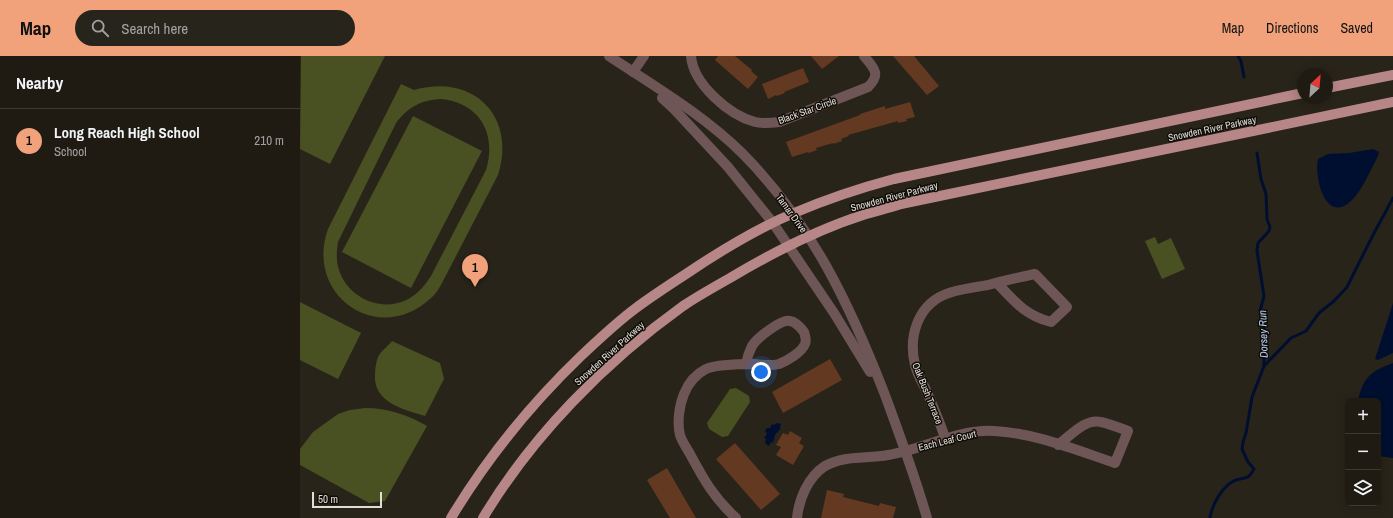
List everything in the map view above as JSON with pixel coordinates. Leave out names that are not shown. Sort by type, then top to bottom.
[{"type":"main road","points":[[1333,87],[1393,75]]},
{"type":"main road","name":"Snowden River Parkway","points":[[451,518],[465,494],[509,433],[542,395],[600,337],[636,308],[737,241],[794,213],[857,189],[894,179],[1297,94]]},
{"type":"main road","name":"Snowden River Parkway","points":[[483,518],[508,480],[534,445],[562,413],[620,357],[663,321],[685,305],[752,264],[808,236],[863,215],[901,204],[1393,102]]},
{"type":"street","name":"Tamar Drive","points":[[609,56],[712,127],[742,153],[767,180],[794,213],[829,270],[868,351],[906,450],[927,518]]},
{"type":"street","points":[[633,72],[644,56]]},
{"type":"street","name":"Black Star Circle","points":[[691,56],[694,70],[699,80],[707,90],[739,116],[756,122],[765,123],[779,122],[868,87],[872,83],[876,74],[864,56]]},
{"type":"street","name":"Tamar Drive","points":[[633,72],[674,109],[728,167],[773,223],[789,245],[861,356],[888,403]]},
{"type":"street","name":"Oak Bush Terrace","points":[[945,438],[916,367],[912,353],[914,331],[919,318],[932,302],[941,296],[950,293],[1035,274],[1067,307],[1051,322],[1041,319],[1021,308],[998,283]]},
{"type":"street","points":[[736,518],[715,496],[705,482],[680,436],[679,421],[682,397],[687,388],[700,373],[707,369],[746,364],[778,364],[798,352],[805,343],[804,332],[795,323],[789,320],[782,322],[756,341],[751,347],[746,364]]},
{"type":"street","name":"Each Leaf Court","points":[[796,518],[808,484],[815,474],[825,467],[845,458],[889,455],[945,438],[978,431],[994,431],[1022,434],[1115,463],[1128,431],[1101,422],[1093,422],[1085,424],[1058,445]]},
{"type":"green space","points":[[301,56],[385,56],[330,164],[300,149]]},
{"type":"green space","points":[[401,84],[414,90],[435,86],[454,88],[471,94],[485,104],[495,117],[501,134],[502,153],[498,175],[439,289],[431,298],[411,312],[390,317],[369,315],[351,307],[336,293],[327,275],[323,253],[328,229]],"holes":[[[441,99],[455,102],[466,107],[482,122],[487,133],[489,144],[489,157],[486,170],[431,276],[423,287],[408,299],[395,304],[376,303],[367,300],[352,290],[341,275],[337,259],[338,242],[396,123],[401,117],[416,105],[427,101]]]},
{"type":"green space","points":[[413,116],[482,151],[411,288],[342,252]]},
{"type":"green space","points":[[1155,237],[1158,244],[1171,238],[1185,269],[1162,279],[1145,241]]},
{"type":"green space","points":[[300,302],[361,333],[338,379],[300,360]]},
{"type":"green space","points":[[392,341],[440,363],[444,379],[425,416],[399,408],[384,398],[379,392],[376,384],[375,368],[378,357]]},
{"type":"green space","points":[[736,388],[749,396],[750,402],[728,436],[722,437],[709,429],[707,423],[730,389]]},
{"type":"green space","points":[[365,408],[382,409],[398,413],[427,426],[385,501],[369,503],[300,465],[300,449],[313,432],[338,414],[350,410]]},
{"type":"water","points":[[1373,149],[1379,152],[1378,156],[1363,186],[1355,197],[1342,207],[1334,207],[1328,203],[1320,186],[1317,167],[1318,159],[1328,154],[1349,153]]},
{"type":"water","points":[[1393,303],[1393,353],[1378,360],[1375,359]]},
{"type":"water","points":[[1393,363],[1393,458],[1381,456],[1381,398],[1359,398],[1365,381],[1379,369]]},
{"type":"water","points":[[777,423],[781,424],[781,428],[775,435],[773,443],[771,442],[769,446],[765,443],[766,439],[764,438],[767,434],[765,431],[767,428],[770,428],[772,424],[774,425]]},
{"type":"building","points":[[718,56],[735,56],[758,77],[748,89],[715,60]]},
{"type":"building","points":[[811,56],[839,56],[822,69]]},
{"type":"building","points":[[893,56],[914,56],[939,86],[927,95]]},
{"type":"building","points":[[803,68],[809,82],[768,99],[762,84]]},
{"type":"building","points":[[910,102],[915,117],[906,119],[907,121],[898,123],[898,121],[848,135],[849,136],[841,139],[842,141],[816,148],[817,150],[809,153],[808,152],[792,157],[786,142],[860,114],[885,106],[885,109]]},
{"type":"building","points":[[830,359],[842,380],[783,413],[772,392]]},
{"type":"building","points":[[790,431],[802,438],[799,443],[804,446],[793,465],[776,455],[781,447],[776,445],[783,433],[788,435]]},
{"type":"building","points":[[735,443],[780,494],[761,510],[716,459]]},
{"type":"building","points":[[667,468],[696,518],[670,518],[647,480]]},
{"type":"building","points":[[827,490],[844,494],[843,497],[879,506],[880,503],[896,507],[893,518],[821,518]]},
{"type":"waterway","name":"Dorsey Run","points":[[1238,56],[1241,61],[1244,77]]},
{"type":"waterway","name":"Dorsey Run","points":[[1210,518],[1216,501],[1227,486],[1231,482],[1248,477],[1254,469],[1248,462],[1242,449],[1252,397],[1264,366],[1264,321],[1260,311],[1264,296],[1257,251],[1258,243],[1269,231],[1270,227],[1267,219],[1266,194],[1261,179],[1257,153]]},
{"type":"waterway","points":[[1264,366],[1291,338],[1306,331],[1319,313],[1334,301],[1347,287],[1393,198]]},
{"type":"place","name":"Long Reach High School","points":[[475,287]]}]
